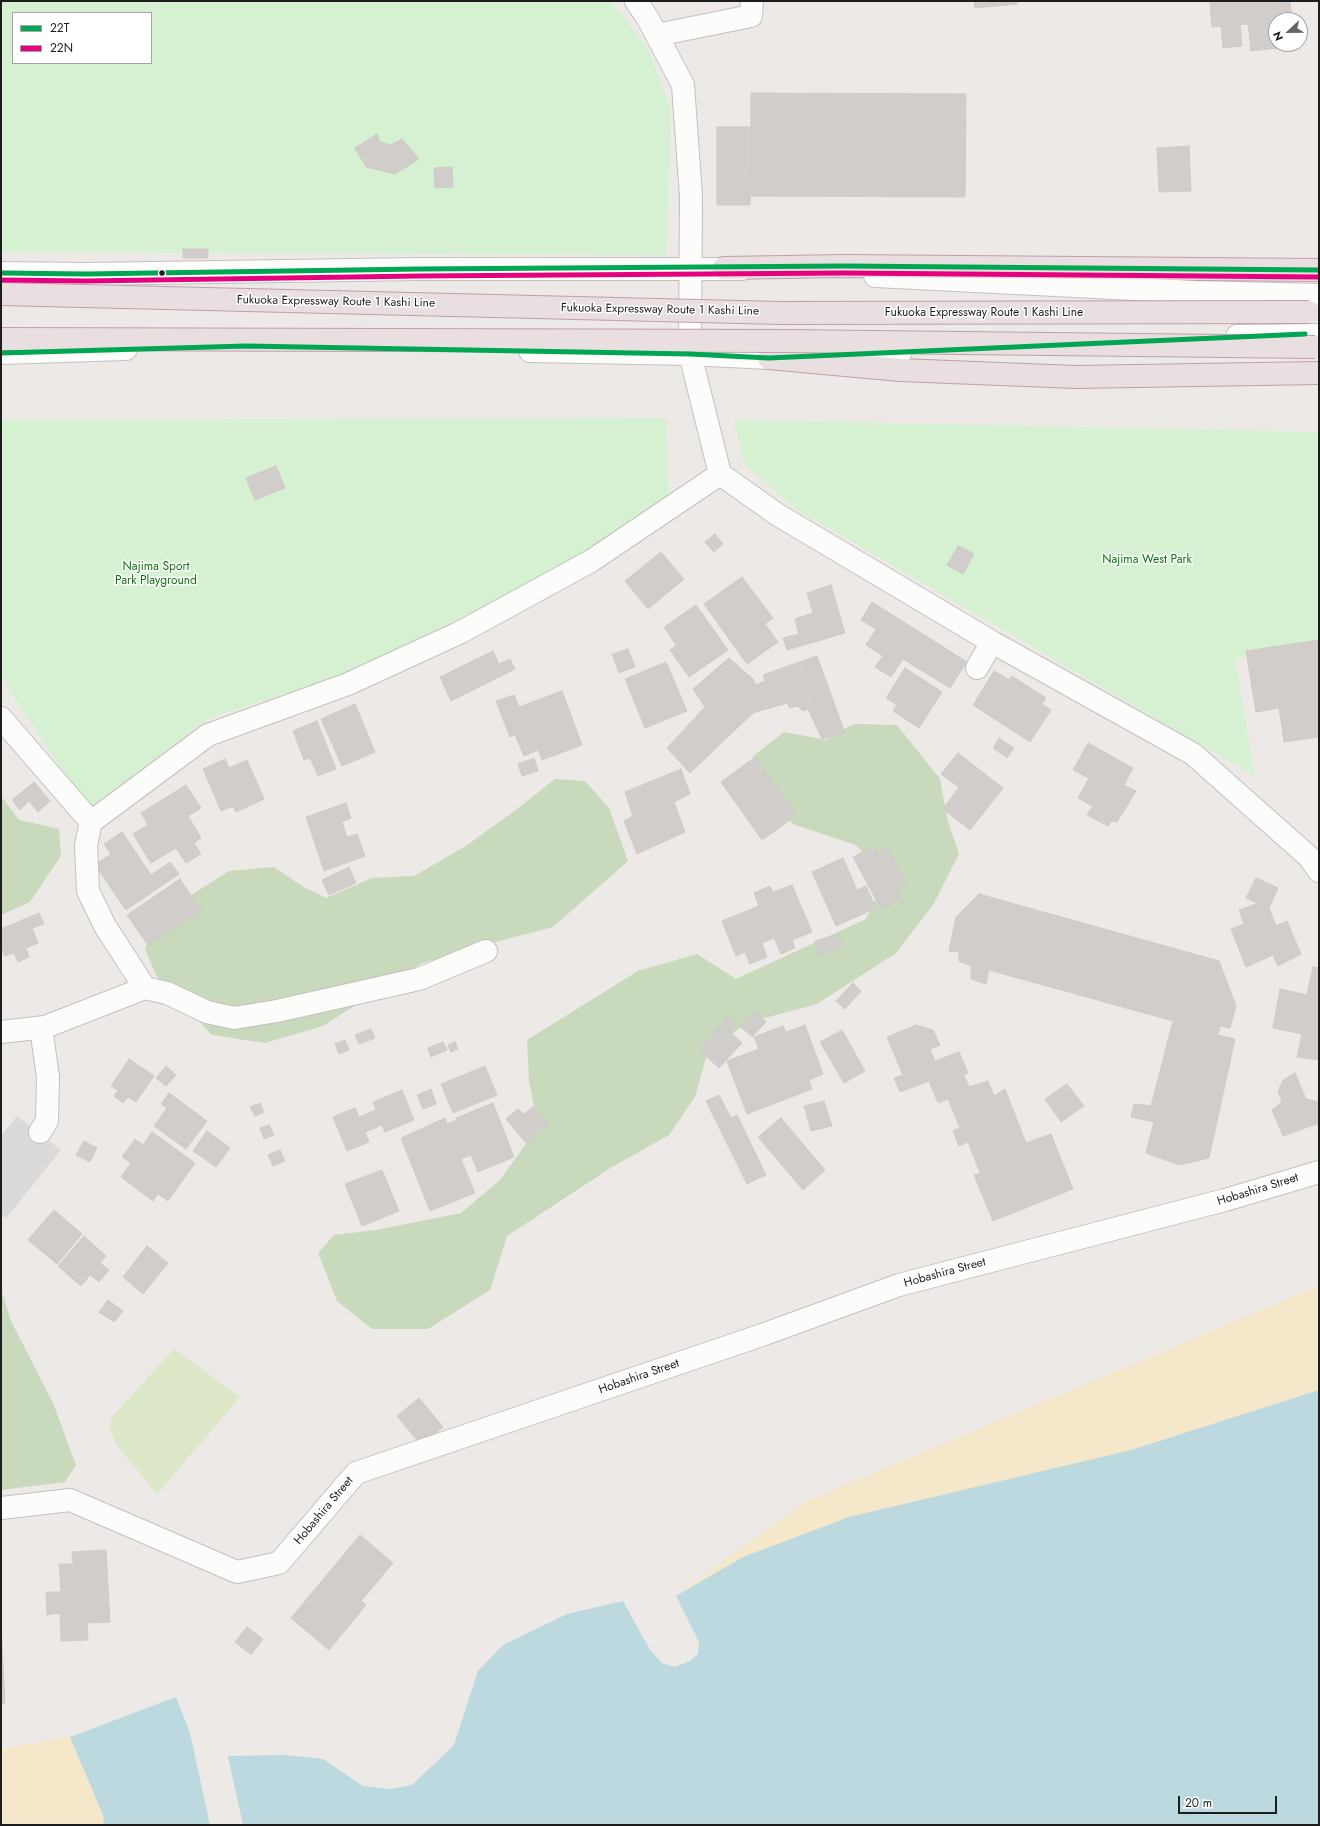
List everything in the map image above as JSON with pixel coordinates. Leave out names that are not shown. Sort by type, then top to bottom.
[{"type":"highway","points":[[724,268],[844,266],[1311,270]]},
{"type":"highway","name":"Fukuoka Expressway Route 1 Kashi Line","points":[[1,294],[781,313],[1319,312]]},
{"type":"highway","points":[[1,339],[785,341],[1314,339]]},
{"type":"highway","points":[[770,358],[900,370],[1076,377],[1311,373]]},
{"type":"street","points":[[636,1],[657,35],[683,85],[691,196],[690,354],[720,474],[778,515],[992,642],[1193,754],[1309,857],[1319,871]]},
{"type":"street","points":[[657,35],[751,16],[752,1]]},
{"type":"street","points":[[1,273],[86,274],[419,269],[724,268],[1195,292],[1311,295]]},
{"type":"street","points":[[1,353],[246,346],[690,354],[770,358],[1314,339]]},
{"type":"street","points":[[145,988],[105,926],[88,891],[86,845],[91,822],[208,735],[348,684],[461,632],[591,561],[720,474]]},
{"type":"street","points":[[977,668],[992,642]]},
{"type":"street","points":[[1,718],[91,822]]},
{"type":"street","points":[[1,1032],[41,1028],[145,988],[167,992],[207,1012],[234,1018],[277,1011],[419,979],[486,951]]},
{"type":"street","points":[[40,1132],[46,1121],[48,1077],[41,1028]]},
{"type":"street","name":"Hobashira Street","points":[[1,1508],[70,1500],[236,1572],[280,1563],[356,1473],[762,1335],[899,1285],[1225,1200],[1319,1172]]},
{"type":"green space","points":[[1,1],[610,1],[646,45],[671,108],[666,255],[1,252]]},
{"type":"green space","name":"Najima Sport Park Playground","points":[[666,418],[668,500],[592,553],[348,674],[209,718],[88,810],[1,677],[1,420]]},
{"type":"green space","name":"Najima West Park","points":[[734,420],[1318,432],[1319,643],[1235,659],[1255,776],[796,509],[744,464]]},
{"type":"green space","points":[[854,724],[897,725],[940,779],[948,822],[959,854],[933,905],[896,953],[817,1004],[746,1023],[707,1054],[695,1097],[669,1135],[612,1167],[507,1236],[490,1290],[428,1329],[372,1329],[337,1301],[318,1253],[334,1235],[376,1230],[461,1213],[500,1180],[538,1127],[529,1081],[527,1040],[638,971],[697,954],[736,979],[866,919],[886,877],[856,845],[793,824],[778,804],[753,756],[784,732],[826,740]]},
{"type":"green space","points":[[555,779],[585,781],[609,808],[628,861],[553,927],[422,963],[323,1026],[265,1043],[212,1035],[156,975],[145,949],[160,915],[229,871],[274,867],[302,886],[326,898],[372,878],[414,876],[466,846]]},
{"type":"green space","points":[[1,796],[19,820],[59,829],[61,856],[30,902],[1,915]]},
{"type":"green space","points":[[1,1289],[11,1321],[53,1403],[76,1465],[65,1482],[1,1490]]},
{"type":"green space","points":[[174,1349],[240,1397],[157,1494],[119,1448],[110,1431],[111,1418]]},
{"type":"sand","points":[[1319,1286],[1319,1390],[1131,1450],[743,1557],[676,1596],[805,1502]]},
{"type":"sand","points":[[70,1737],[103,1815],[104,1825],[1,1825],[1,1749]]},
{"type":"shaded area","points":[[17,1116],[61,1150],[6,1218],[1,1214],[1,1136]]},
{"type":"water","points":[[1319,1390],[1319,1825],[243,1825],[228,1756],[286,1755],[323,1759],[363,1786],[390,1789],[412,1785],[454,1745],[478,1671],[503,1645],[567,1614],[623,1601],[650,1650],[662,1663],[675,1667],[690,1661],[698,1654],[699,1642],[676,1596],[743,1557],[849,1517],[1131,1450]]},
{"type":"water","points":[[176,1697],[190,1733],[210,1825],[104,1825],[103,1815],[70,1737]]},
{"type":"building","points":[[974,1],[1017,1],[1017,4],[975,8]]},
{"type":"building","points":[[1210,1],[1290,1],[1291,12],[1268,12],[1268,49],[1251,51],[1248,24],[1212,27]]},
{"type":"building","points":[[1240,24],[1242,46],[1223,48],[1221,26]]},
{"type":"building","points":[[751,93],[966,94],[965,197],[751,196]]},
{"type":"building","points":[[717,127],[751,127],[750,205],[717,205]]},
{"type":"building","points":[[377,134],[380,142],[391,145],[402,139],[419,159],[395,174],[366,167],[355,148]]},
{"type":"building","points":[[1189,146],[1191,191],[1159,192],[1157,148]]},
{"type":"building","points":[[452,167],[453,187],[435,188],[434,168]]},
{"type":"building","points":[[183,249],[208,249],[208,258],[183,258]]},
{"type":"building","points":[[276,466],[285,488],[255,500],[246,478]]},
{"type":"building","points":[[715,534],[723,544],[714,552],[705,542]]},
{"type":"building","points":[[958,546],[974,554],[963,574],[947,565]]},
{"type":"building","points":[[661,552],[684,579],[648,609],[625,581]]},
{"type":"building","points":[[742,577],[773,618],[765,624],[778,642],[747,664],[704,604]]},
{"type":"building","points":[[831,585],[845,633],[787,650],[783,638],[799,634],[795,619],[813,613],[807,593]]},
{"type":"building","points":[[872,602],[967,662],[950,688],[903,659],[891,677],[875,667],[883,656],[866,645],[876,629],[861,620]]},
{"type":"building","points":[[696,605],[728,650],[689,677],[670,650],[676,645],[664,627]]},
{"type":"building","points":[[1319,640],[1319,737],[1284,742],[1279,708],[1256,712],[1246,651]]},
{"type":"building","points":[[628,649],[635,667],[619,673],[612,654]]},
{"type":"building","points":[[493,651],[499,664],[510,659],[515,669],[451,701],[440,677]]},
{"type":"building","points":[[817,656],[845,733],[822,739],[808,709],[815,707],[812,694],[817,693],[805,660]]},
{"type":"building","points":[[729,658],[753,679],[756,685],[765,681],[763,675],[805,660],[817,693],[812,694],[815,707],[803,711],[798,706],[790,708],[787,703],[753,713],[690,773],[667,748],[705,707],[693,689]]},
{"type":"building","points":[[666,662],[687,711],[645,728],[625,679]]},
{"type":"building","points":[[905,668],[942,692],[919,728],[893,711],[897,705],[886,698]]},
{"type":"building","points":[[994,671],[1009,680],[1012,676],[1046,698],[1042,704],[1051,710],[1030,742],[973,705]]},
{"type":"building","points":[[562,691],[582,745],[542,760],[538,750],[524,756],[515,735],[510,737],[496,701],[514,695],[519,707]]},
{"type":"building","points":[[355,704],[375,752],[342,766],[321,719]]},
{"type":"building","points":[[317,721],[336,769],[318,776],[310,758],[304,760],[293,731]]},
{"type":"building","points":[[999,738],[1014,748],[1007,758],[993,748]]},
{"type":"building","points":[[1088,743],[1133,768],[1124,785],[1136,791],[1117,822],[1111,821],[1108,826],[1087,815],[1093,806],[1078,798],[1089,778],[1073,770]]},
{"type":"building","points":[[958,753],[1003,788],[970,830],[943,809],[959,787],[941,774]]},
{"type":"building","points":[[755,757],[797,815],[762,840],[721,782]]},
{"type":"building","points":[[534,758],[538,771],[522,776],[518,764]]},
{"type":"building","points":[[225,759],[229,768],[247,760],[264,799],[236,812],[233,806],[221,811],[203,769]]},
{"type":"building","points":[[681,769],[690,794],[674,802],[685,832],[637,854],[624,821],[633,816],[625,792]]},
{"type":"building","points":[[34,782],[50,801],[38,812],[29,801],[20,810],[12,800]]},
{"type":"building","points":[[186,785],[201,808],[188,816],[201,838],[194,843],[201,854],[186,863],[176,848],[151,863],[133,834],[148,825],[141,813]]},
{"type":"building","points":[[346,803],[351,818],[342,822],[347,837],[357,834],[365,856],[324,871],[306,817]]},
{"type":"building","points":[[122,832],[151,875],[170,862],[179,874],[126,910],[95,865],[111,854],[104,844]]},
{"type":"building","points":[[874,846],[878,853],[888,848],[907,884],[897,889],[901,898],[881,909],[853,857]]},
{"type":"building","points":[[843,858],[857,890],[866,886],[876,908],[836,926],[812,872]]},
{"type":"building","points":[[349,867],[356,883],[329,895],[322,880]]},
{"type":"building","points":[[1256,878],[1278,888],[1269,908],[1246,898]]},
{"type":"building","points":[[180,879],[201,910],[148,945],[127,915]]},
{"type":"building","points":[[792,885],[812,932],[792,940],[795,948],[781,954],[774,938],[762,943],[767,957],[750,964],[745,952],[736,956],[722,921],[759,906],[754,893],[770,886],[773,892]]},
{"type":"building","points":[[979,894],[1219,961],[1236,1006],[1230,1028],[1220,1026],[1218,1035],[1235,1039],[1209,1158],[1179,1165],[1146,1153],[1154,1122],[1131,1117],[1134,1104],[1151,1106],[1173,1021],[989,970],[986,984],[971,979],[971,966],[959,961],[959,952],[949,951],[956,917]]},
{"type":"building","points":[[1256,904],[1269,908],[1276,926],[1287,921],[1301,954],[1278,966],[1273,955],[1246,967],[1231,929],[1244,924],[1239,910]]},
{"type":"building","points":[[39,913],[44,924],[32,928],[38,943],[26,948],[29,957],[18,962],[14,953],[5,956],[1,946],[1,929]]},
{"type":"building","points":[[839,934],[843,947],[819,955],[815,941]]},
{"type":"building","points":[[1313,967],[1319,968],[1319,1060],[1297,1057],[1302,1034],[1273,1028],[1280,989],[1307,995]]},
{"type":"building","points":[[853,983],[861,991],[845,1009],[836,1001]]},
{"type":"building","points":[[755,1011],[766,1022],[752,1037],[740,1026]]},
{"type":"building","points":[[728,1017],[736,1024],[730,1032],[742,1043],[719,1068],[699,1050]]},
{"type":"building","points":[[805,1025],[823,1074],[809,1080],[812,1089],[747,1114],[727,1061],[759,1049],[754,1037],[783,1026],[786,1032]]},
{"type":"building","points":[[916,1025],[933,1030],[940,1045],[930,1049],[935,1061],[959,1052],[968,1073],[964,1075],[969,1087],[988,1081],[994,1096],[1005,1089],[1026,1143],[1051,1134],[1073,1189],[993,1221],[974,1175],[980,1173],[968,1142],[959,1146],[953,1131],[960,1128],[948,1099],[938,1103],[929,1081],[900,1092],[894,1078],[903,1075],[887,1037]]},
{"type":"building","points":[[371,1029],[375,1038],[359,1044],[355,1035]]},
{"type":"building","points":[[842,1030],[865,1071],[844,1083],[820,1042]]},
{"type":"building","points":[[345,1040],[349,1050],[339,1054],[335,1044]]},
{"type":"building","points":[[443,1042],[447,1050],[431,1057],[428,1048]]},
{"type":"building","points":[[455,1042],[458,1049],[451,1052],[448,1045]]},
{"type":"building","points":[[129,1059],[154,1076],[136,1102],[128,1097],[123,1103],[114,1096],[118,1090],[111,1086]]},
{"type":"building","points":[[166,1066],[176,1075],[166,1086],[156,1078]]},
{"type":"building","points":[[485,1066],[497,1095],[453,1113],[441,1084]]},
{"type":"building","points":[[1295,1073],[1306,1099],[1319,1102],[1319,1123],[1283,1136],[1272,1110],[1282,1102],[1278,1091],[1283,1080]]},
{"type":"building","points":[[1067,1084],[1084,1106],[1061,1122],[1045,1099]]},
{"type":"building","points":[[431,1089],[436,1104],[423,1109],[417,1095]]},
{"type":"building","points":[[402,1090],[414,1120],[385,1132],[382,1125],[365,1132],[369,1142],[347,1151],[333,1117],[355,1108],[359,1117],[376,1110],[373,1102]]},
{"type":"building","points":[[169,1093],[207,1121],[186,1149],[154,1126],[167,1108],[161,1104]]},
{"type":"building","points":[[719,1095],[731,1118],[737,1115],[766,1175],[747,1184],[706,1101]]},
{"type":"building","points":[[824,1101],[832,1126],[811,1131],[804,1106]]},
{"type":"building","points":[[260,1103],[264,1112],[255,1116],[250,1107]]},
{"type":"building","points":[[493,1103],[514,1157],[478,1172],[471,1155],[461,1159],[475,1193],[430,1211],[401,1138],[445,1118],[447,1124],[457,1120],[456,1118]]},
{"type":"building","points":[[533,1107],[548,1124],[526,1143],[506,1119],[518,1109],[524,1114]]},
{"type":"building","points":[[781,1118],[825,1170],[803,1190],[758,1137]]},
{"type":"building","points":[[269,1125],[274,1135],[264,1139],[260,1128]]},
{"type":"building","points":[[207,1131],[230,1148],[216,1167],[193,1151]]},
{"type":"building","points":[[152,1132],[195,1163],[168,1201],[158,1194],[153,1201],[121,1177],[131,1163],[122,1157],[135,1139],[143,1145]]},
{"type":"building","points":[[84,1141],[97,1148],[90,1162],[76,1155]]},
{"type":"building","points":[[280,1150],[285,1161],[273,1166],[268,1155]]},
{"type":"building","points":[[382,1170],[399,1211],[362,1226],[345,1184]]},
{"type":"building","points":[[54,1210],[82,1234],[57,1264],[28,1240]]},
{"type":"building","points":[[84,1236],[106,1256],[100,1263],[109,1270],[99,1282],[90,1275],[81,1286],[58,1266]]},
{"type":"building","points":[[147,1246],[168,1263],[143,1294],[123,1277]]},
{"type":"building","points":[[108,1300],[123,1311],[114,1322],[99,1312]]},
{"type":"building","points":[[419,1398],[443,1427],[421,1445],[397,1416]]},
{"type":"building","points":[[360,1535],[393,1563],[361,1601],[366,1605],[329,1650],[291,1618]]},
{"type":"building","points":[[106,1550],[110,1622],[87,1623],[88,1640],[61,1641],[60,1613],[47,1615],[46,1592],[61,1592],[59,1564],[73,1564],[72,1552]]},
{"type":"building","points":[[1,1623],[5,1703],[1,1703]]},
{"type":"building","points":[[247,1627],[263,1639],[251,1655],[235,1642]]},
{"type":"transit line","name":"22T","points":[[1,273],[86,274],[419,269],[844,266],[1319,270]]},
{"type":"transit line","name":"22N","points":[[1,280],[86,281],[419,276],[844,273],[1319,277]]},
{"type":"transit line","name":"22T","points":[[1,353],[246,346],[690,354],[769,358],[1305,334]]}]
